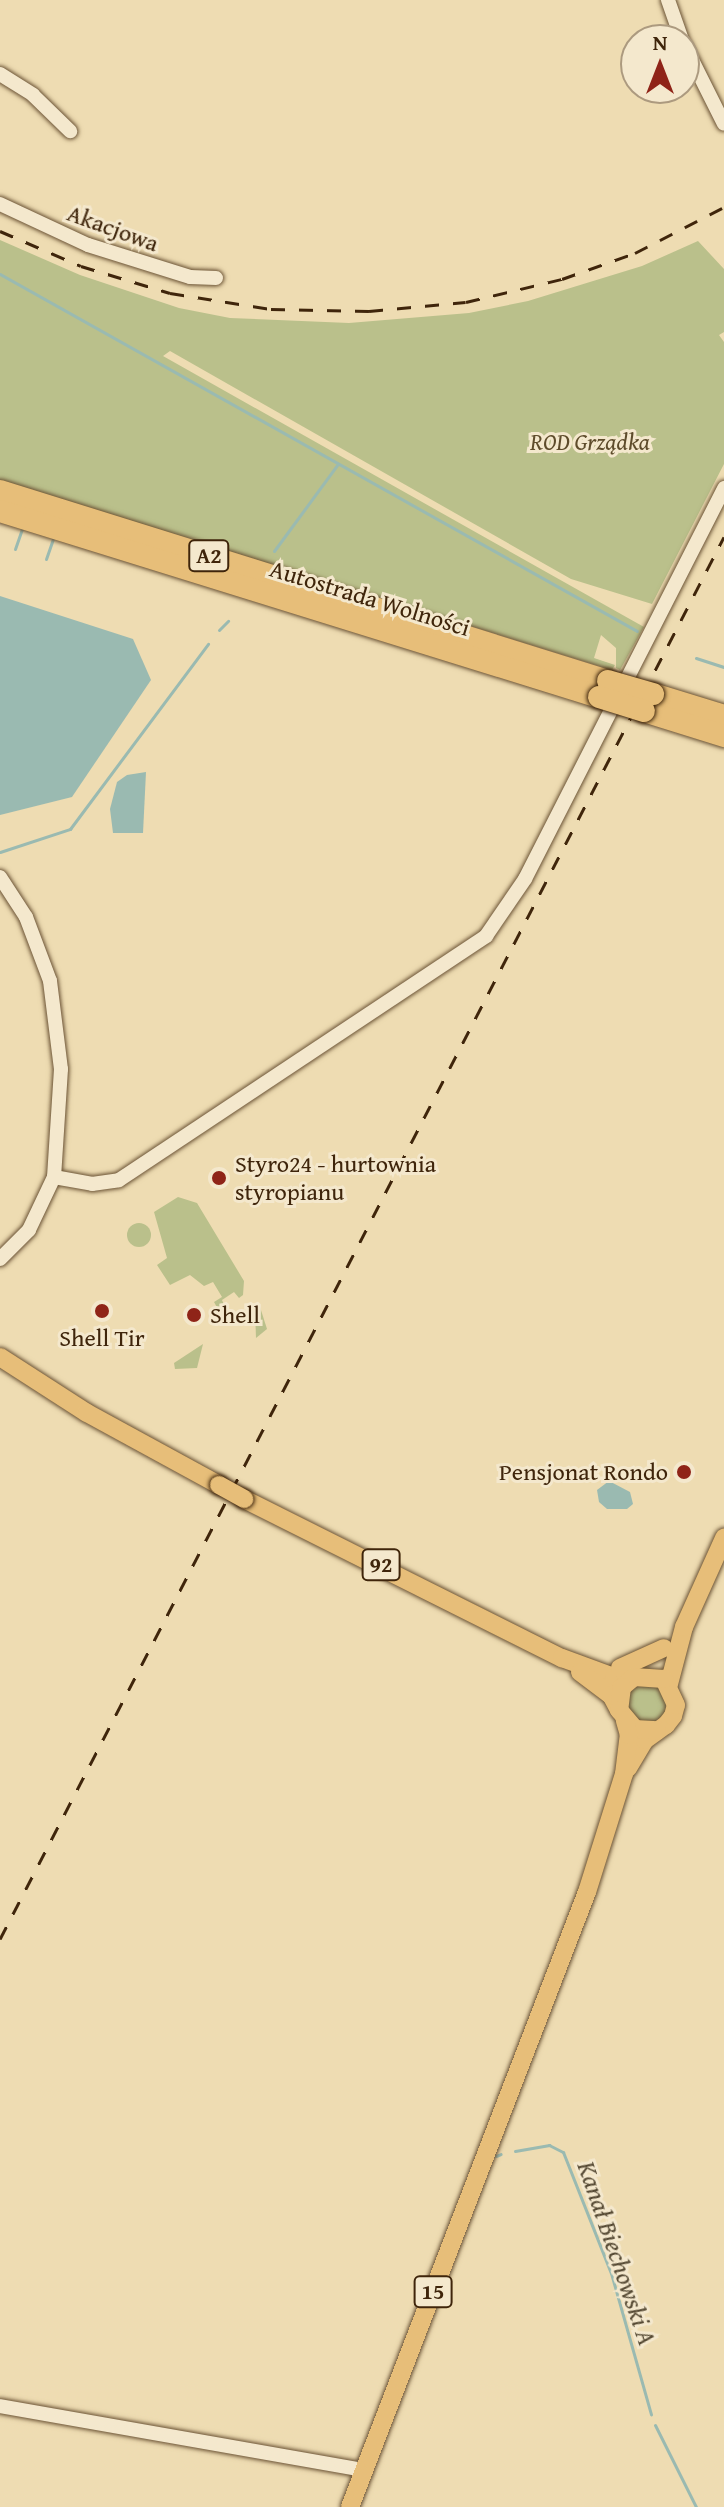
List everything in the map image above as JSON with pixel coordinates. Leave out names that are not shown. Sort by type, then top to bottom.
[{"type":"highway","name":"Autostrada Wolności","points":[[0,491],[603,689]]},
{"type":"highway","name":"Autostrada Wolności","points":[[0,511],[603,689],[648,703],[724,736]]},
{"type":"highway","name":"Autostrada Wolności","points":[[648,703],[724,716]]},
{"type":"main road","name":"92","points":[[0,1357],[87,1413],[244,1499],[562,1658],[614,1677],[639,1675]]},
{"type":"main road","name":"15","points":[[624,1774],[657,1730],[673,1716],[676,1705],[669,1684],[684,1627],[724,1538]]},
{"type":"main road","name":"15","points":[[350,2507],[587,1892],[624,1774],[629,1735],[622,1716],[622,1687],[639,1675],[684,1627]]},
{"type":"main road","name":"92","points":[[562,1658],[620,1668],[664,1648]]},
{"type":"main road","name":"92","points":[[562,1658],[611,1695],[622,1716]]},
{"type":"main road","points":[[639,1675],[669,1684]]},
{"type":"main road","points":[[622,1716],[635,1729],[657,1730]]},
{"type":"street","points":[[668,0],[677,24]]},
{"type":"street","points":[[0,74],[33,95],[70,131]]},
{"type":"street","points":[[700,76],[724,124]]},
{"type":"street","name":"Akacjowa","points":[[0,204],[88,245],[190,277],[216,278]]},
{"type":"street","points":[[54,1177],[104,1184],[146,1165],[486,936],[525,879],[724,488]]},
{"type":"street","points":[[0,877],[36,937],[55,1001],[61,1069],[54,1177],[29,1230],[0,1259]]},
{"type":"street","points":[[0,2406],[364,2470]]},
{"type":"green space","name":"ROD Grządka","points":[[0,240],[80,275],[179,308],[230,318],[349,323],[469,313],[528,301],[642,266],[698,241],[724,269],[724,332],[719,335],[724,342],[724,464],[652,604],[571,579],[170,351],[163,356],[644,627],[620,670],[616,668],[616,648],[601,635],[594,658],[615,665],[612,670],[0,480]]},
{"type":"green space","points":[[178,1197],[197,1203],[244,1281],[243,1295],[239,1298],[234,1292],[222,1300],[225,1307],[219,1311],[214,1302],[222,1297],[213,1282],[204,1286],[190,1275],[170,1285],[157,1265],[167,1258],[154,1212]]},
{"type":"green space","points":[[139,1223],[147,1227],[151,1235],[147,1243],[139,1247],[131,1243],[127,1235],[131,1227]]},
{"type":"green space","points":[[260,1307],[267,1329],[256,1338],[255,1309]]},
{"type":"green space","points":[[203,1344],[197,1368],[175,1369],[174,1363]]},
{"type":"green space","points":[[654,1681],[670,1705],[662,1720],[644,1725],[625,1708],[631,1687]]},
{"type":"water","points":[[0,596],[133,639],[151,680],[72,797],[0,815]]},
{"type":"water","points":[[146,772],[143,833],[113,833],[110,809],[117,782],[127,775]]},
{"type":"water","points":[[609,1481],[630,1492],[633,1504],[627,1509],[607,1509],[599,1502],[597,1490]]},
{"type":"waterway","points":[[0,274],[637,631]]},
{"type":"waterway","points":[[274,551],[338,464]]},
{"type":"waterway","points":[[15,549],[22,529]]},
{"type":"waterway","points":[[46,559],[53,539]]},
{"type":"waterway","points":[[219,630],[228,621]]},
{"type":"waterway","points":[[0,852],[70,829],[208,644]]},
{"type":"waterway","points":[[696,658],[724,667]]},
{"type":"waterway","name":"Kanał Biechowski A","points":[[515,2151],[549,2145],[563,2152],[611,2273],[651,2414]]},
{"type":"waterway","name":"Kanał Biechowski A","points":[[496,2156],[501,2154]]},
{"type":"waterway","name":"Kanał Biechowski A","points":[[655,2425],[696,2507]]},
{"type":"railway","points":[[0,231],[81,266],[170,293],[271,309],[369,311],[466,302],[562,279],[635,253],[724,207]]},
{"type":"railway","points":[[0,1939],[724,537]]},
{"type":"place","name":"Styro24 - hurtownia styropianu","points":[[219,1178]]},
{"type":"place","name":"Shell Tir","points":[[102,1311]]},
{"type":"place","name":"Shell","points":[[194,1315]]},
{"type":"place","name":"Pensjonat Rondo","points":[[684,1472]]}]
